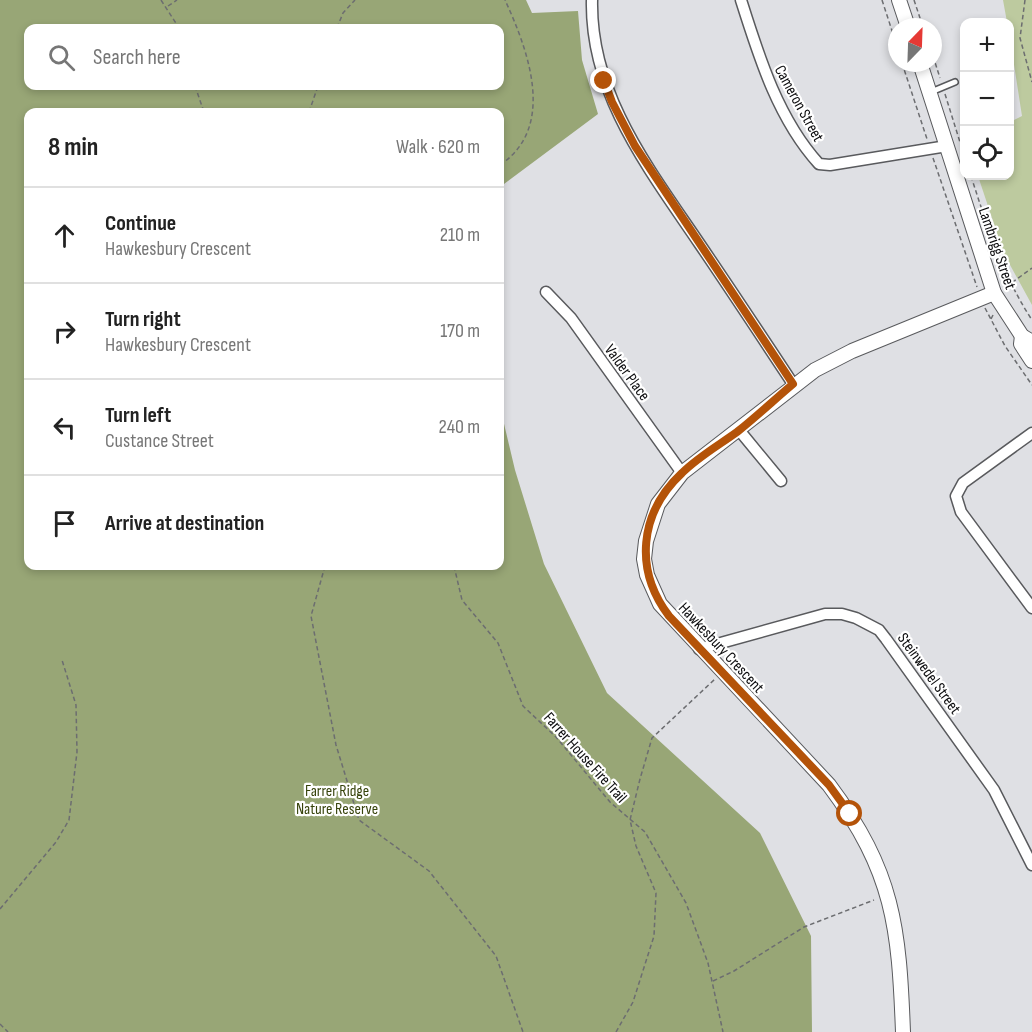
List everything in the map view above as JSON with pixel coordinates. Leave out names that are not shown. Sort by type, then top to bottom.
[{"type":"street","points":[[592,0],[597,51],[604,81],[616,111],[635,146],[793,384]]},
{"type":"street","name":"Cameron Street","points":[[741,0],[764,72],[789,120],[819,164],[830,165],[947,146]]},
{"type":"street","points":[[899,0],[905,18]]},
{"type":"street","name":"Lambrigg Street","points":[[923,72],[994,293],[1027,339],[1021,344],[1032,361]]},
{"type":"street","name":"Valder Place","points":[[546,292],[571,318],[682,473]]},
{"type":"street","name":"Hawkesbury Crescent","points":[[903,1032],[899,945],[888,895],[868,845],[850,814],[829,785],[699,649],[660,604],[647,575],[644,559],[650,524],[658,504],[682,473],[739,430],[793,384],[842,355],[994,293]]},
{"type":"street","points":[[739,430],[781,481]]},
{"type":"street","points":[[1032,434],[963,483],[956,496],[961,512],[1032,608]]},
{"type":"street","name":"Steinwedel Street","points":[[699,649],[825,614],[842,614],[879,630],[982,771],[1014,824],[1032,865]]},
{"type":"lane","points":[[929,92],[954,82]]},
{"type":"path","points":[[162,0],[177,24]]},
{"type":"path","points":[[167,6],[177,0]]},
{"type":"path","points":[[339,24],[343,13],[355,0]]},
{"type":"path","points":[[504,162],[513,156],[527,131],[534,100],[532,78],[520,32],[505,0]]},
{"type":"path","points":[[882,0],[888,18]]},
{"type":"path","points":[[914,0],[920,18]]},
{"type":"path","points":[[916,4],[920,0]]},
{"type":"path","points":[[1025,0],[1020,38],[1032,82]]},
{"type":"path","points":[[938,72],[960,142]]},
{"type":"path","points":[[196,90],[203,108]]},
{"type":"path","points":[[310,108],[317,90]]},
{"type":"path","points":[[972,180],[991,239],[1011,283],[1032,320]]},
{"type":"path","points":[[994,293],[1032,268]]},
{"type":"path","points":[[323,570],[311,616],[336,745],[359,820],[429,871],[496,956],[523,1032]]},
{"type":"path","name":"Farrer House Fire Trail","points":[[455,570],[462,600],[498,643],[523,706],[556,737],[610,802],[645,832],[686,903],[708,963],[723,1032]]},
{"type":"path","points":[[0,909],[56,842],[69,820],[77,752],[76,705],[62,660]]},
{"type":"path","points":[[616,1032],[633,1002],[654,936],[656,892],[636,846],[630,820],[652,738],[722,672]]},
{"type":"path","points":[[712,981],[734,971],[804,927],[888,895]]},
{"type":"path","points":[[0,1024],[8,1032]]},
{"type":"green space","name":"Farrer Ridge Nature Reserve","points":[[0,0],[526,0],[532,13],[578,11],[582,60],[598,114],[504,184],[504,108],[24,108],[24,570],[504,570],[504,424],[515,470],[544,564],[607,693],[760,833],[811,936],[812,1032],[0,1032]]},
{"type":"green space","points":[[1003,0],[1032,0],[1032,305],[1004,254],[979,180],[1014,180],[1014,120],[1022,116],[1014,65],[1014,18],[1006,18]]},
{"type":"route","points":[[604,81],[612,102],[635,146],[793,384],[739,430],[682,473],[670,487],[658,504],[650,524],[644,559],[647,575],[660,604],[669,616],[829,785],[850,814]]}]
